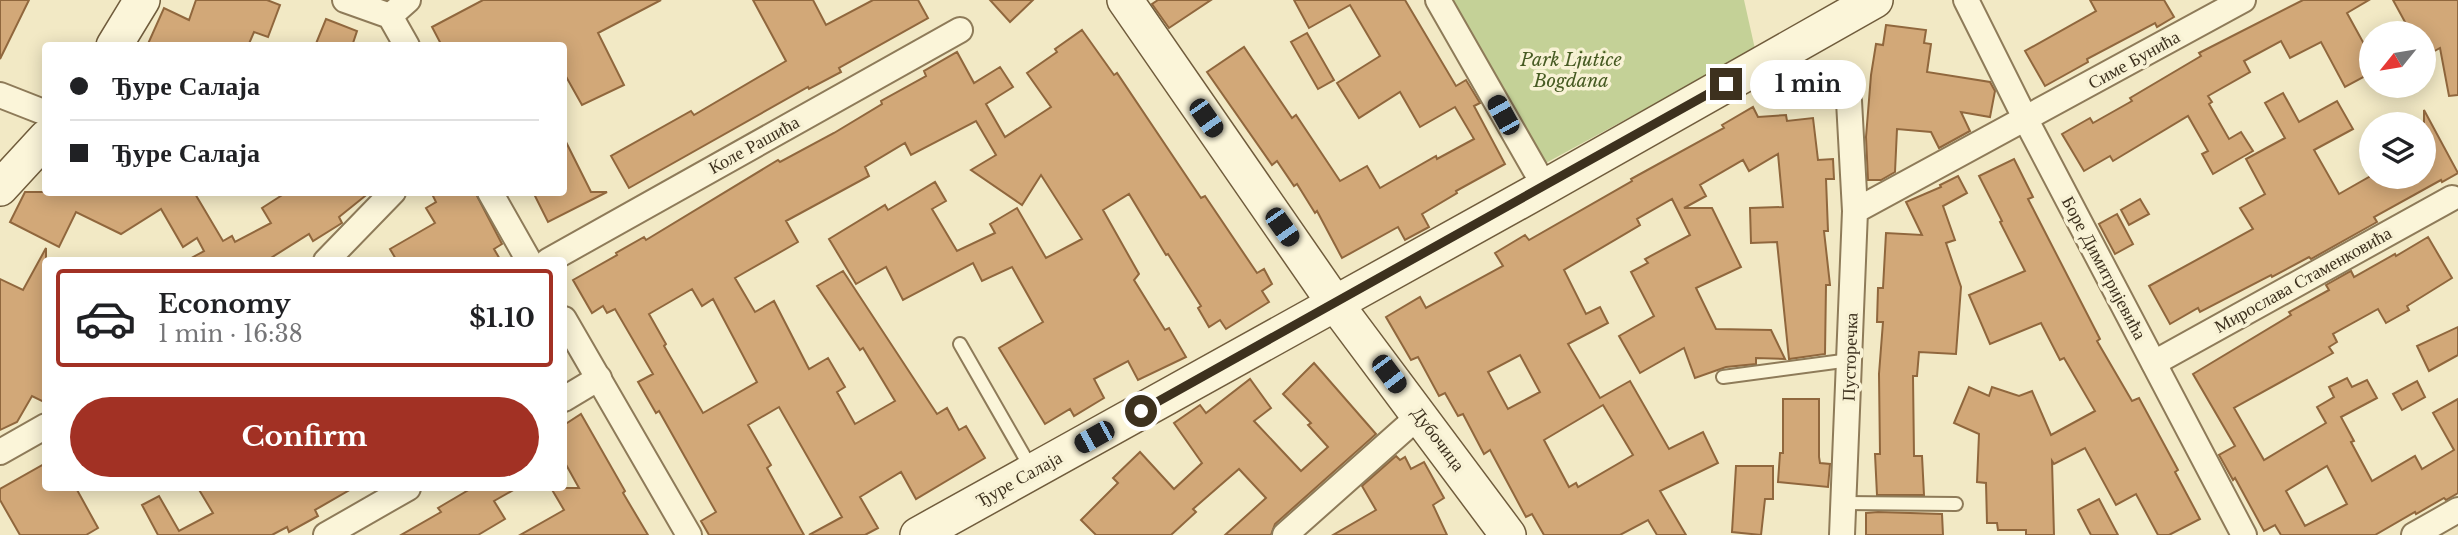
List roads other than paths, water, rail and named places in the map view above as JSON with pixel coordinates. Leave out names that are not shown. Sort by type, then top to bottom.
[{"type":"street","points":[[116,42],[142,0]]},
{"type":"street","points":[[345,0],[399,8],[406,42]]},
{"type":"street","name":"Дубочица","points":[[1125,0],[1334,302],[1508,535]]},
{"type":"street","points":[[1438,0],[1545,187]]},
{"type":"street","name":"Боре Димитријевића","points":[[1966,0],[2244,535]]},
{"type":"street","name":"Симе Бунића","points":[[2026,120],[2243,0]]},
{"type":"street","name":"Ђуре Салаја","points":[[918,535],[1545,187],[1861,4]]},
{"type":"street","name":"Коле Рашића","points":[[555,257],[960,30]]},
{"type":"street","points":[[0,95],[42,111]]},
{"type":"street","name":"Пусторечка","points":[[1842,535],[1855,211],[1849,101]]},
{"type":"street","points":[[1855,211],[2026,120]]},
{"type":"street","points":[[0,188],[42,142]]},
{"type":"street","points":[[330,257],[389,196]]},
{"type":"street","points":[[492,196],[527,257]]},
{"type":"street","name":"Мирослава Стаменковића","points":[[2154,363],[2452,198]]},
{"type":"street","points":[[567,324],[690,535]]},
{"type":"street","points":[[567,397],[599,378]]},
{"type":"street","points":[[1285,535],[1420,415]]},
{"type":"street","points":[[0,452],[42,428]]},
{"type":"street","points":[[326,535],[403,491]]},
{"type":"street","points":[[2414,535],[2458,510]]},
{"type":"lane","points":[[960,344],[1033,471]]},
{"type":"lane","points":[[1723,377],[1850,360]]},
{"type":"lane","points":[[1844,503],[1956,504]]},
{"type":"park label","name":"Park Ljutice Bogdana","points":[[1571,70]]}]
